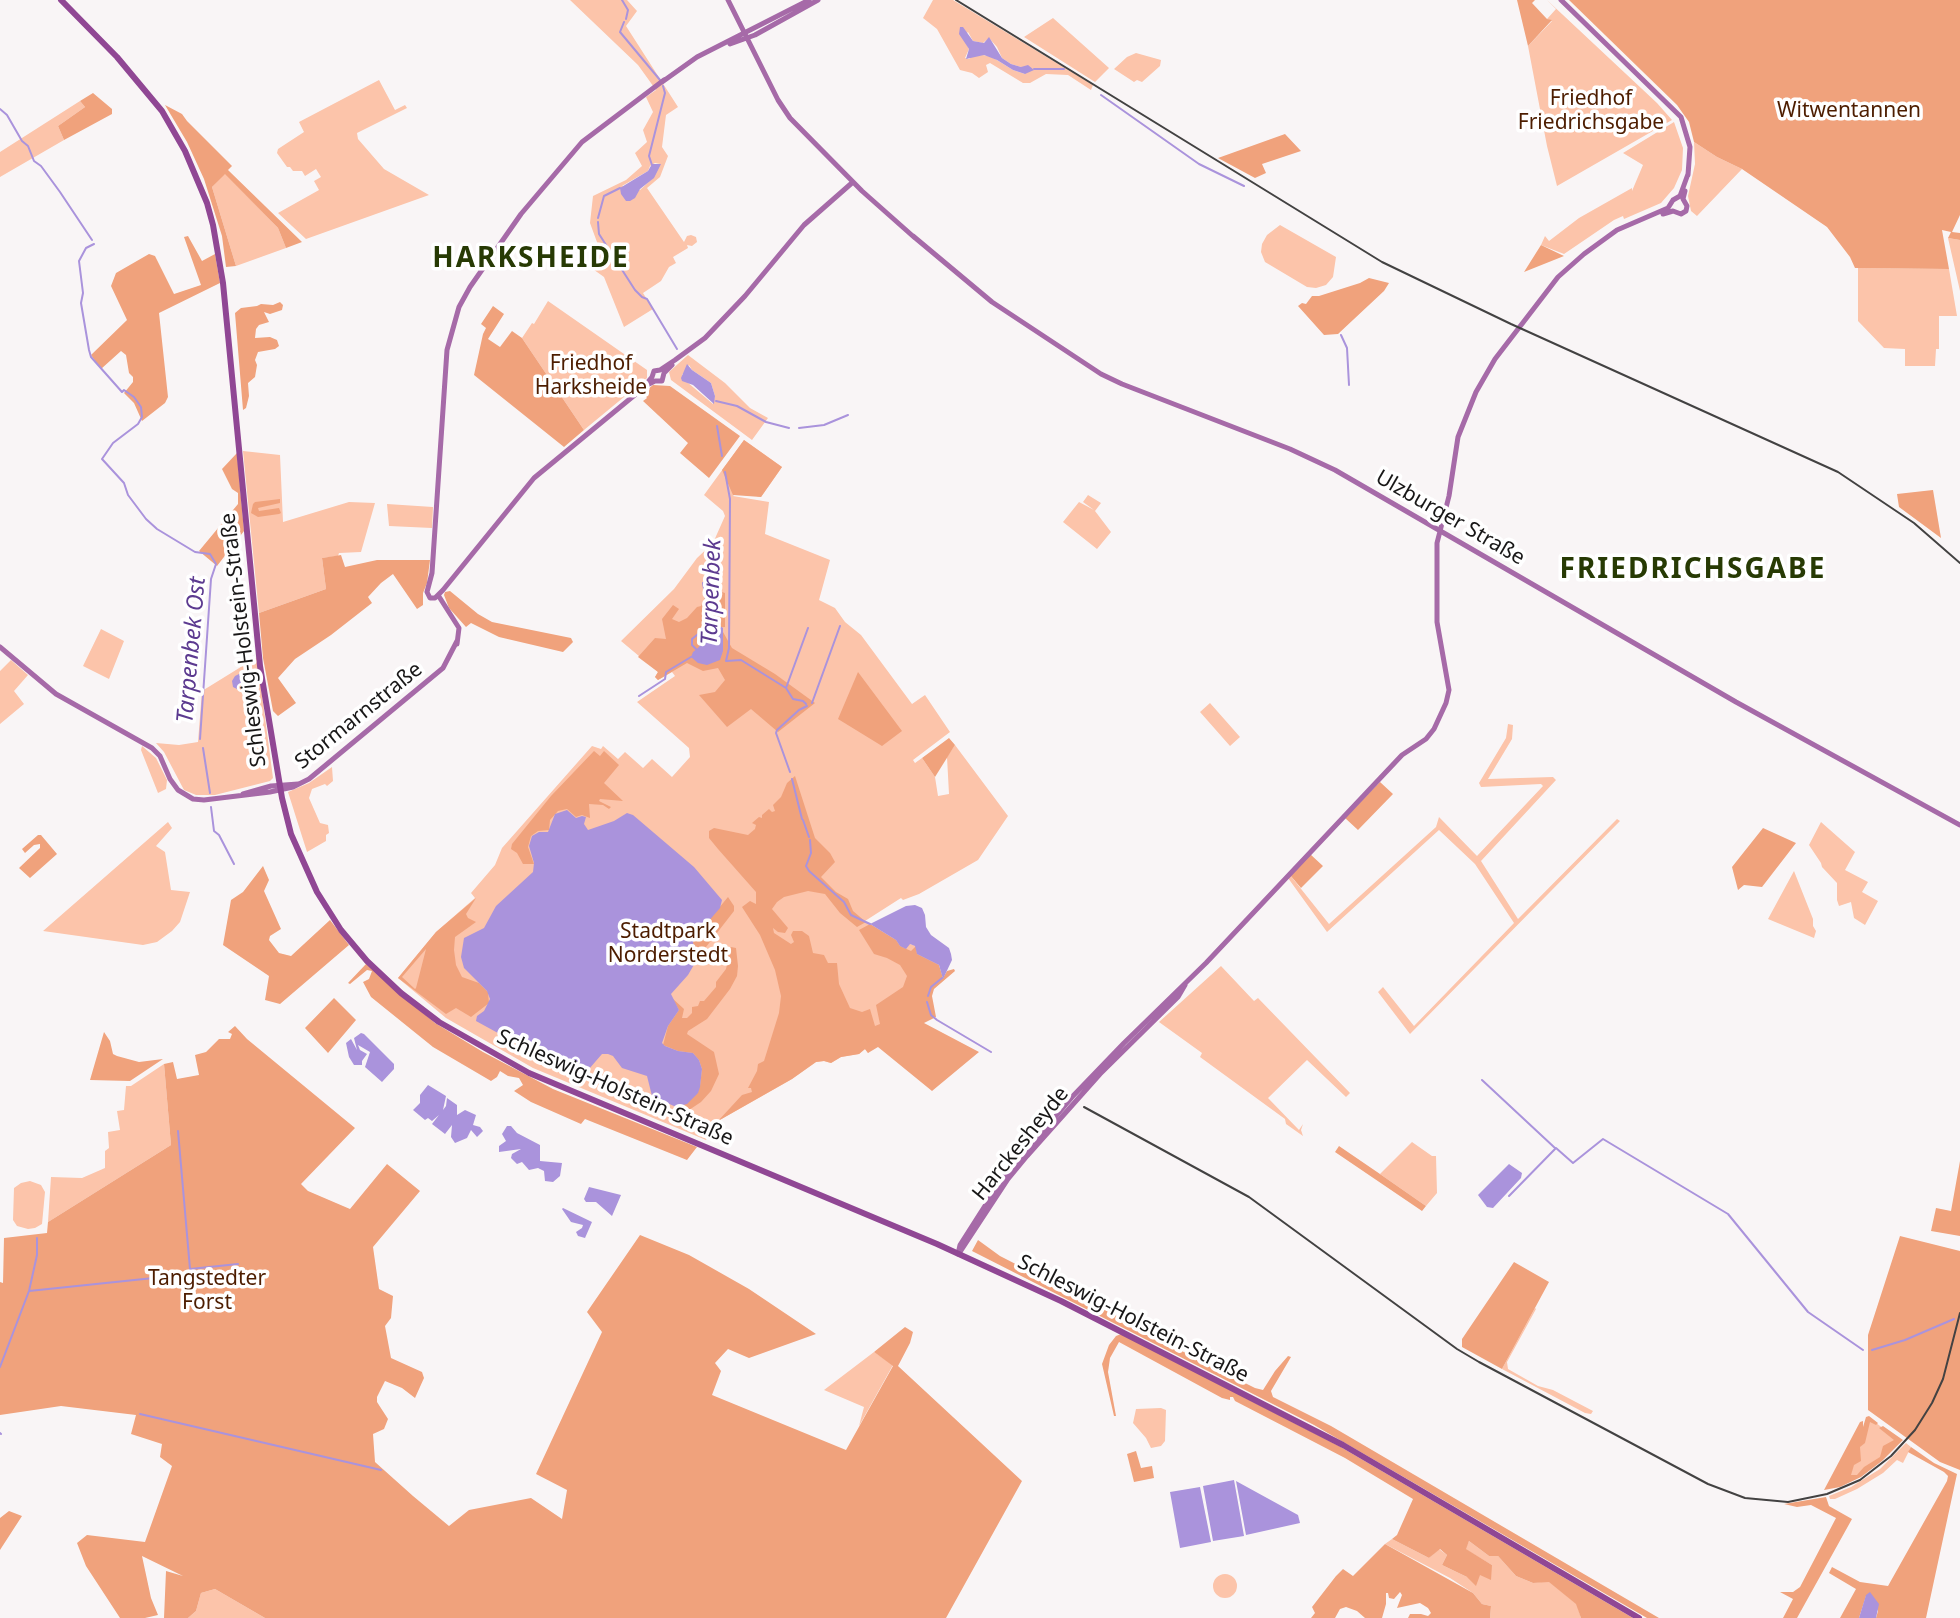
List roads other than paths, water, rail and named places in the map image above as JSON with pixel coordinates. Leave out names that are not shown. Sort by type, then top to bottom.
[{"type":"main road","name":"Schleswig-Holstein-Straße","points":[[61,0],[117,57],[168,121],[192,164],[211,216],[229,336],[260,666],[280,788],[295,845],[317,892],[332,918],[378,972],[439,1022],[492,1054],[559,1087],[958,1254],[1061,1301],[1343,1445],[1639,1618]]},
{"type":"main road","name":"Ulzburger Straße","points":[[727,0],[788,114],[855,184],[1002,309],[1101,374],[1312,458],[1736,702],[1960,825]]},
{"type":"main road","points":[[745,36],[809,0]]},
{"type":"main road","points":[[818,0],[697,57],[592,133],[523,212],[467,293],[456,314],[447,347],[432,573],[435,592],[446,586],[534,478],[642,389],[653,379],[654,371],[662,371],[718,324],[804,225],[855,184]]},
{"type":"main road","points":[[1561,0],[1682,117],[1691,151],[1681,198]]},
{"type":"main road","points":[[1681,198],[1687,206],[1686,211],[1679,214],[1672,208],[1673,200],[1681,198]]},
{"type":"main road","name":"Harckesheyde","points":[[958,1254],[1008,1179],[1092,1082],[1178,997],[1186,983],[1402,755],[1426,739],[1434,729],[1446,703],[1448,690],[1437,622],[1437,554],[1462,422],[1495,359],[1558,277],[1619,229],[1672,208]]},
{"type":"main road","points":[[653,379],[663,380],[662,371]]},
{"type":"main road","name":"Stormarnstraße","points":[[0,647],[53,692],[152,748],[160,756],[174,785],[186,796],[204,800],[298,784],[319,772],[441,670],[451,660],[459,628],[435,592]]},
{"type":"waterway","name":"Tarpenbek","points":[[622,0],[628,10],[626,19]]},
{"type":"waterway","name":"Tarpenbek","points":[[624,22],[620,32],[660,80]]},
{"type":"waterway","points":[[1034,69],[1064,69]]},
{"type":"waterway","name":"Tarpenbek","points":[[652,165],[649,156],[665,93],[663,86]]},
{"type":"waterway","points":[[1101,95],[1199,164],[1244,186]]},
{"type":"waterway","name":"Tarpenbek Ost","points":[[0,109],[7,115],[22,141],[28,146],[34,161],[41,166],[92,240]]},
{"type":"waterway","name":"Tarpenbek","points":[[598,218],[604,196],[620,188]]},
{"type":"waterway","name":"Tarpenbek","points":[[598,222],[599,234],[635,290],[647,299],[677,349]]},
{"type":"waterway","name":"Tarpenbek Ost","points":[[94,244],[86,248],[79,261],[83,293],[81,303],[89,350],[91,357],[122,392],[124,390],[134,397],[141,407],[142,417],[138,424],[113,443],[102,459],[124,483],[128,495],[146,519],[157,529],[195,552],[210,554],[216,564],[211,579],[200,739]]},
{"type":"waterway","points":[[1341,335],[1347,348],[1349,385]]},
{"type":"waterway","points":[[716,401],[737,406],[766,422],[789,428]]},
{"type":"waterway","points":[[799,428],[824,425],[848,415]]},
{"type":"waterway","name":"Tarpenbek","points":[[717,426],[722,456]]},
{"type":"waterway","name":"Tarpenbek","points":[[725,472],[730,499],[729,648],[726,661],[741,660],[786,688],[793,699],[806,704]]},
{"type":"waterway","points":[[697,650],[692,645],[692,639],[703,630],[706,600],[703,583]]},
{"type":"waterway","points":[[812,703],[840,626]]},
{"type":"waterway","points":[[786,688],[808,628]]},
{"type":"waterway","points":[[639,696],[665,679],[666,672],[691,657]]},
{"type":"waterway","name":"Tarpenbek","points":[[790,772],[776,733],[799,710],[807,706]]},
{"type":"waterway","name":"Tarpenbek Ost","points":[[203,748],[210,793]]},
{"type":"waterway","name":"Tarpenbek","points":[[792,779],[802,819]]},
{"type":"waterway","name":"Tarpenbek Ost","points":[[211,807],[214,831],[219,835],[234,864]]},
{"type":"waterway","name":"Tarpenbek","points":[[803,820],[809,837]]},
{"type":"waterway","name":"Tarpenbek","points":[[810,840],[811,853],[806,866],[809,871],[844,902],[851,915],[870,924]]},
{"type":"waterway","points":[[928,996],[931,987],[942,978]]},
{"type":"waterway","points":[[927,1002],[931,1015],[937,1020],[991,1052]]},
{"type":"waterway","points":[[1482,1080],[1555,1148]]},
{"type":"waterway","points":[[178,1131],[190,1269],[238,1264]]},
{"type":"waterway","points":[[1509,1196],[1556,1148],[1573,1163],[1603,1139],[1728,1214],[1808,1312],[1863,1350]]},
{"type":"waterway","points":[[0,1367],[29,1291],[37,1255],[37,1238]]},
{"type":"waterway","points":[[29,1291],[192,1274]]},
{"type":"waterway","points":[[1872,1350],[1905,1340],[1954,1319]]},
{"type":"waterway","points":[[140,1414],[381,1470]]},
{"type":"railway","points":[[956,0],[1382,262],[1511,324],[1838,472],[1914,523],[1960,563]]},
{"type":"railway","points":[[1084,1107],[1249,1197],[1457,1349],[1708,1484],[1745,1498],[1788,1502],[1827,1494],[1860,1480],[1891,1456],[1915,1430],[1932,1403],[1943,1379],[1960,1313]]},
{"type":"district","name":"HARKSHEIDE","points":[[531,259]]},
{"type":"district","name":"FRIEDRICHSGABE","points":[[1693,570]]},
{"type":"park label","name":"Friedhof Friedrichsgabe","points":[[1591,111]]},
{"type":"park label","name":"Witwentannen","points":[[1849,111]]},
{"type":"park label","name":"Friedhof Harksheide","points":[[591,376]]},
{"type":"park label","name":"Stadtpark Norderstedt","points":[[668,944]]},
{"type":"park label","name":"Tangstedter Forst","points":[[207,1291]]}]
